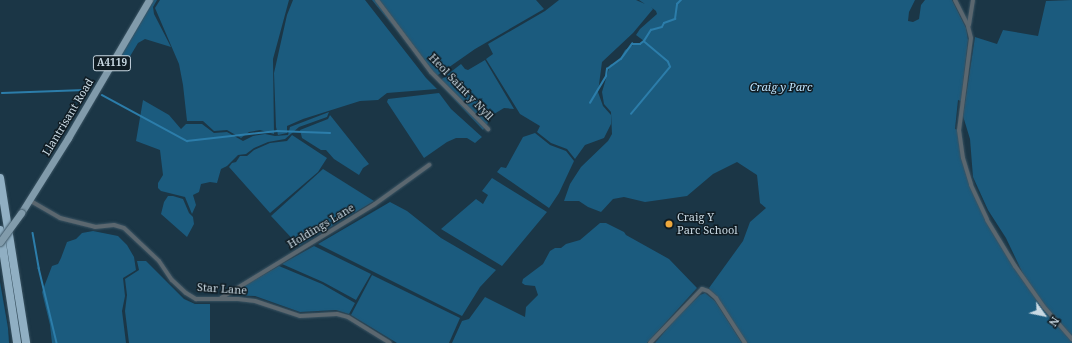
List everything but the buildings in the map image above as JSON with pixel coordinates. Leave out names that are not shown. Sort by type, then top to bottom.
[{"type":"highway","points":[[0,178],[26,343]]},
{"type":"highway","points":[[0,230],[17,343]]},
{"type":"main road","name":"Llantrisant Road","points":[[0,242],[21,213],[149,0]]},
{"type":"street","name":"Heol Saint y Nyll","points":[[377,0],[431,72],[488,129]]},
{"type":"street","points":[[955,0],[968,26],[971,46],[961,101],[959,130],[963,158],[971,185],[987,220],[1015,266],[1044,307],[1072,339]]},
{"type":"street","points":[[968,26],[973,0]]},
{"type":"street","name":"Holdings Lane","points":[[220,298],[375,204],[429,165]]},
{"type":"street","name":"Star Lane","points":[[29,200],[60,218],[95,227],[114,225],[124,228],[159,261],[172,280],[186,293],[196,298],[220,298],[255,301],[300,316],[337,314],[348,317],[390,343]]},
{"type":"street","points":[[650,343],[702,289],[708,291],[716,298],[744,343]]},
{"type":"green space","points":[[152,0],[157,0],[153,7],[154,14],[171,47],[145,39],[138,43],[126,63],[120,63],[118,59]]},
{"type":"green space","points":[[160,0],[289,0],[273,59],[274,134],[260,130],[249,132],[241,138],[227,130],[214,131],[203,121],[187,121],[179,64],[155,8]]},
{"type":"green space","points":[[293,0],[365,0],[426,78],[437,89],[387,93],[378,100],[360,101],[303,119],[287,126],[287,133],[278,135],[276,127],[274,73],[287,15]]},
{"type":"green space","points":[[372,0],[536,0],[544,9],[475,49],[435,77]]},
{"type":"green space","name":"Craig y Parc","points":[[559,0],[636,0],[645,4],[639,0],[915,0],[909,12],[908,21],[913,22],[919,19],[921,5],[925,0],[952,0],[966,28],[968,40],[961,101],[958,100],[955,129],[959,130],[966,168],[987,220],[1015,266],[1025,278],[1006,238],[988,210],[973,177],[970,139],[963,116],[975,37],[997,44],[1003,30],[1038,36],[1046,1],[1072,0],[1072,343],[747,343],[709,288],[743,241],[750,222],[766,208],[760,203],[757,175],[737,162],[713,174],[687,196],[645,202],[624,197],[613,199],[601,212],[588,207],[579,201],[564,201],[570,184],[581,167],[608,141],[612,134],[611,112],[604,104],[602,92],[610,65],[619,61],[625,50],[644,41],[636,35],[640,29],[657,14],[656,11],[651,7],[653,9],[633,33],[602,62],[598,92],[603,106],[611,115],[611,124],[604,138],[585,145],[575,159],[567,149],[551,143],[537,132],[540,126],[520,114],[486,59],[493,54],[488,44],[545,11]]},
{"type":"green space","points":[[485,60],[514,109],[504,108],[494,114],[483,130],[438,82],[461,64],[468,70]]},
{"type":"green space","points":[[439,93],[451,109],[482,137],[475,143],[467,138],[456,138],[447,142],[424,158],[387,102],[388,99]]},
{"type":"green space","points":[[143,100],[169,115],[181,129],[186,124],[202,124],[214,133],[227,132],[243,141],[253,136],[265,134],[275,136],[288,135],[290,127],[329,112],[327,117],[299,127],[285,139],[268,142],[254,148],[246,154],[238,155],[227,166],[221,169],[217,183],[210,182],[201,184],[199,192],[193,195],[196,205],[192,214],[185,197],[161,191],[158,188],[158,183],[163,175],[160,150],[136,141]]},
{"type":"green space","points":[[330,115],[369,164],[363,168],[359,175],[334,159],[326,150],[321,150],[302,138],[300,130],[328,119]]},
{"type":"green space","points":[[535,133],[550,145],[566,151],[574,161],[559,193],[549,208],[497,172],[501,167],[506,168],[523,137]]},
{"type":"green space","points":[[292,135],[327,158],[318,172],[270,213],[229,167],[232,163],[236,162],[240,156],[247,156],[254,150],[270,143],[287,141]]},
{"type":"green space","points":[[323,169],[374,201],[299,246],[271,216]]},
{"type":"green space","points":[[492,178],[547,212],[502,266],[441,229],[476,199],[483,204],[488,195],[482,191]]},
{"type":"green space","points":[[168,196],[183,199],[189,213],[193,217],[194,224],[187,237],[161,214],[164,202]]},
{"type":"green space","points":[[390,202],[407,211],[441,238],[496,270],[480,287],[462,316],[318,244]]},
{"type":"green space","points":[[600,223],[606,223],[624,232],[626,235],[669,259],[697,288],[647,343],[452,343],[462,321],[469,319],[485,297],[525,317],[526,307],[538,295],[535,286],[525,285],[522,283],[523,279],[543,264],[550,251],[580,240]]},
{"type":"green space","points":[[93,231],[118,236],[127,245],[134,257],[136,270],[123,278],[125,296],[122,311],[126,343],[52,343],[50,325],[42,292],[52,266],[58,264],[67,242],[76,239],[82,233]]},
{"type":"green space","points":[[314,246],[371,274],[356,300],[323,282],[282,264]]},
{"type":"green space","points":[[137,261],[146,261],[184,299],[195,304],[210,304],[210,343],[129,343],[125,311],[127,295],[125,279],[139,270]]},
{"type":"green space","points":[[279,266],[322,284],[355,303],[349,314],[336,310],[300,312],[255,296],[228,295]]},
{"type":"green space","points":[[372,275],[460,318],[449,343],[397,343],[351,315]]},
{"type":"green space","points":[[0,282],[8,328],[9,343],[0,343]]},
{"type":"green space","points":[[705,293],[715,301],[742,343],[655,343],[678,316],[700,295]]},
{"type":"waterway","points":[[590,103],[606,76],[607,69],[621,59],[632,44],[640,44],[644,41],[651,30],[662,27],[664,23],[675,19],[677,4],[681,0]]},
{"type":"waterway","points":[[631,114],[670,67],[668,62],[644,42]]},
{"type":"waterway","points":[[2,93],[85,90]]},
{"type":"waterway","points":[[102,95],[187,141],[277,131],[330,133]]},
{"type":"waterway","points":[[33,233],[39,268],[57,343]]},
{"type":"place","name":"Craig Y Parc School","points":[[669,224]]}]
